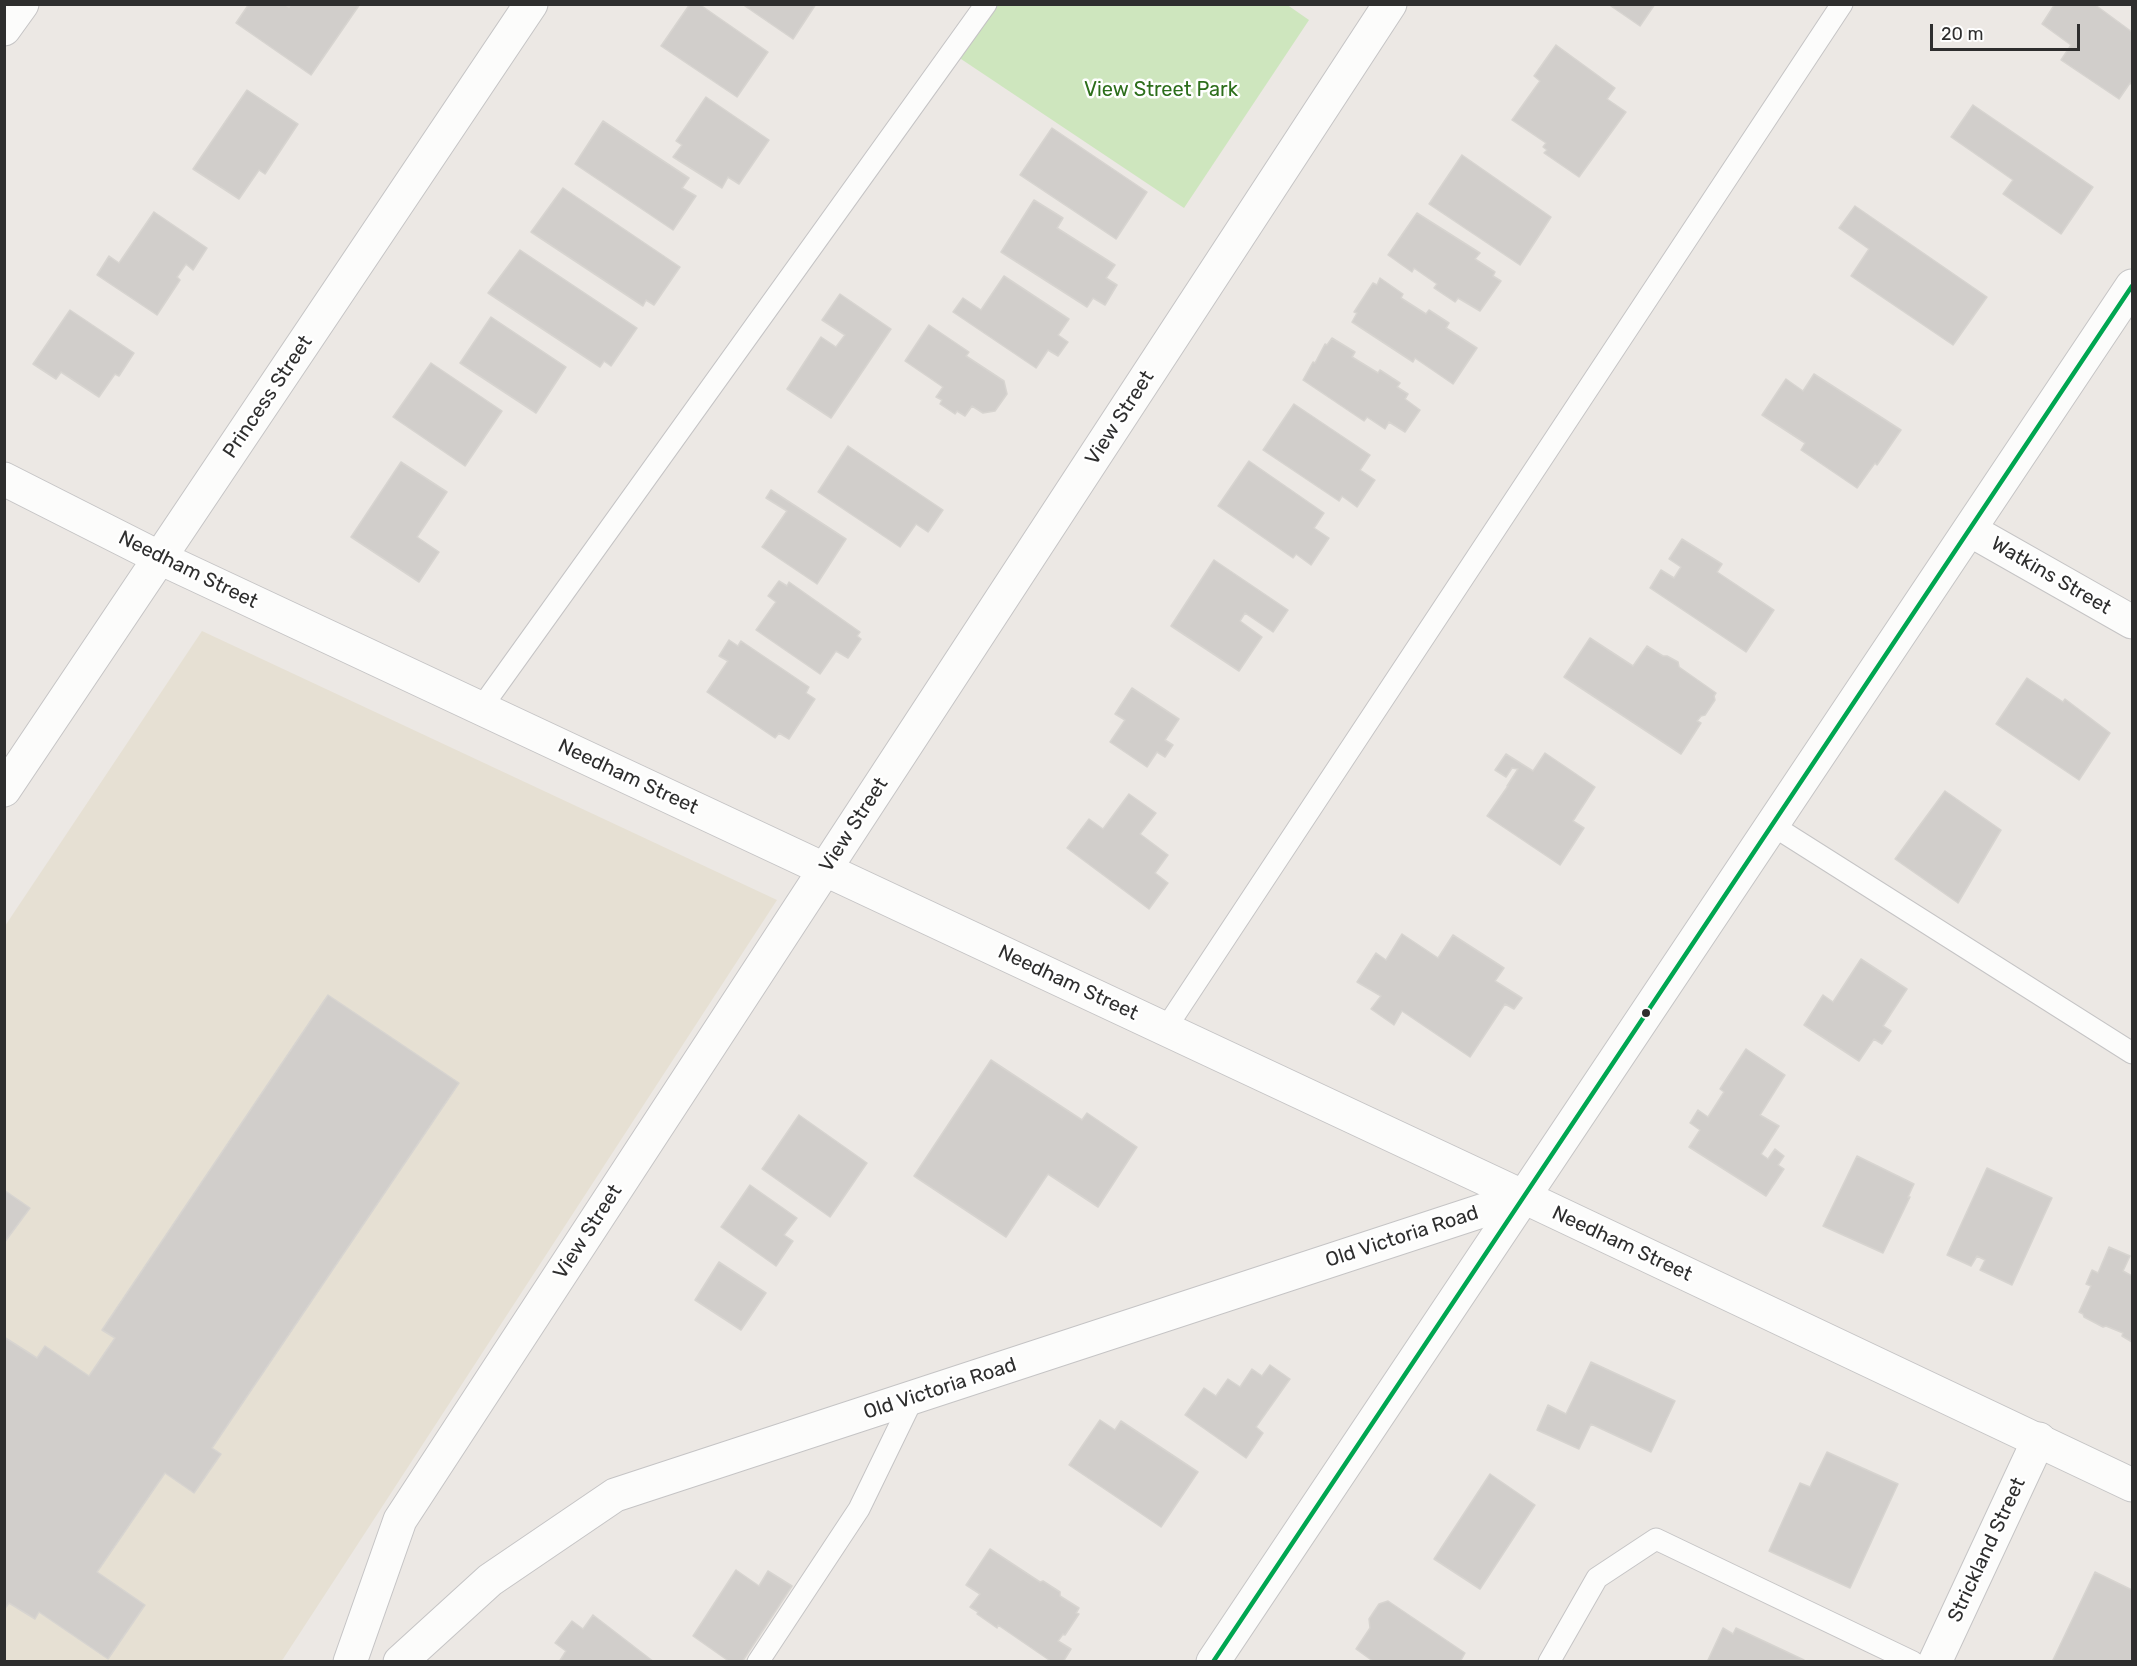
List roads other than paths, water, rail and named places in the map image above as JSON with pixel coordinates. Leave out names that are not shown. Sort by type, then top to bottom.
[{"type":"street","points":[[4,29],[22,4]]},
{"type":"street","name":"Princess Street","points":[[4,790],[531,4]]},
{"type":"street","name":"View Street","points":[[350,1662],[400,1520],[1390,4]]},
{"type":"street","points":[[1214,1662],[2133,286]]},
{"type":"street","name":"Needham Street","points":[[4,479],[160,558],[1166,1028],[2133,1485]]},
{"type":"street","name":"Watkins Street","points":[[1970,530],[2133,622]]},
{"type":"street","name":"Old Victoria Road","points":[[400,1662],[490,1580],[615,1496],[1524,1197]]},
{"type":"street","name":"Strickland Street","points":[[1935,1662],[2039,1439]]},
{"type":"lane","points":[[480,708],[986,4]]},
{"type":"lane","points":[[1166,1028],[1842,4]]},
{"type":"lane","points":[[1772,825],[2133,1053]]},
{"type":"lane","points":[[758,1662],[859,1509],[913,1398]]},
{"type":"lane","points":[[1549,1662],[1597,1578],[1656,1539],[1913,1662]]},
{"type":"park label","name":"View Street Park","points":[[1161,90]]}]
